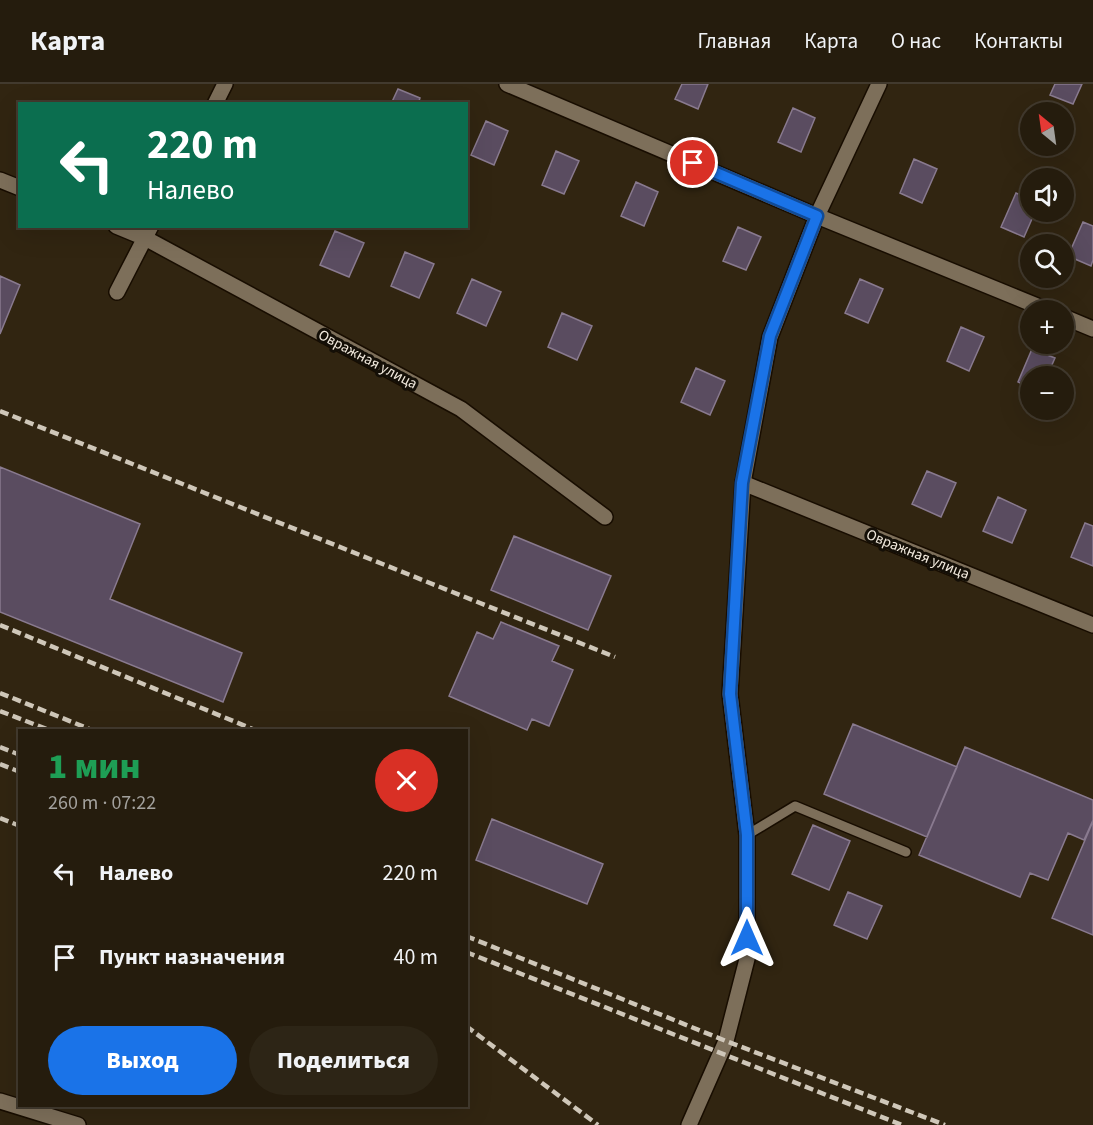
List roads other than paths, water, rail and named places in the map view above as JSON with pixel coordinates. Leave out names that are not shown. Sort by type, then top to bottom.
[{"type":"street","points":[[216,102],[225,84]]},
{"type":"street","points":[[507,84],[817,216],[1023,300]]},
{"type":"street","points":[[689,1125],[726,1041],[747,959],[747,835],[730,694],[742,483],[770,336],[817,216],[879,84]]},
{"type":"street","points":[[0,180],[18,187]]},
{"type":"street","name":"Овражная улица","points":[[127,228],[148,232],[461,409],[605,517]]},
{"type":"street","points":[[117,292],[148,232]]},
{"type":"street","points":[[1074,321],[1093,329]]},
{"type":"street","name":"Овражная улица","points":[[742,483],[1093,625]]},
{"type":"street","points":[[0,1101],[18,1107]]},
{"type":"street","points":[[20,1107],[78,1125]]},
{"type":"lane","points":[[747,835],[795,806],[906,852]]},
{"type":"railway","points":[[0,411],[615,657]]},
{"type":"railway","points":[[0,625],[253,729]]},
{"type":"railway","points":[[0,693],[90,729]]},
{"type":"railway","points":[[0,711],[46,729]]},
{"type":"railway","points":[[0,747],[18,754]]},
{"type":"railway","points":[[0,764],[18,771]]},
{"type":"railway","points":[[0,818],[18,825]]},
{"type":"railway","points":[[468,937],[726,1041],[945,1125]]},
{"type":"railway","points":[[468,953],[902,1125]]},
{"type":"railway","points":[[468,1028],[598,1125]]}]
